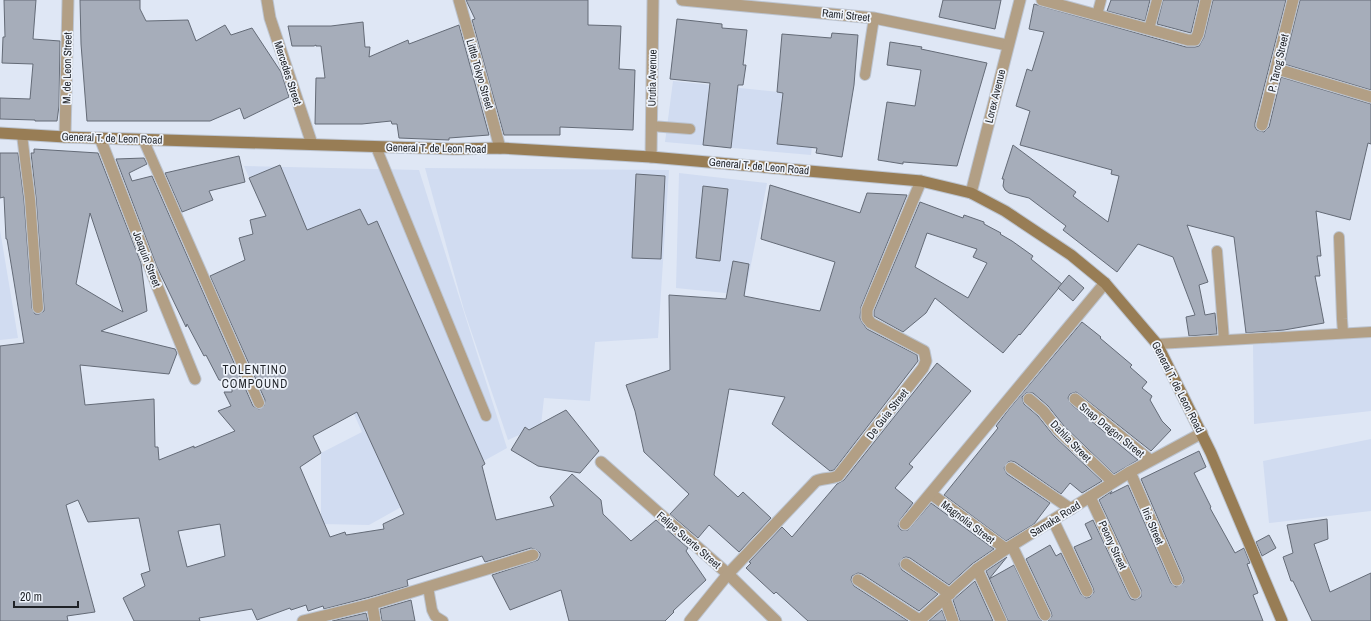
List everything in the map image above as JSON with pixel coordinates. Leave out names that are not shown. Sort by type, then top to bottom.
[{"type":"main road","name":"General T. de Leon Road","points":[[0,133],[65,137],[455,149],[500,148],[651,157],[921,181],[971,193],[1005,210],[1071,255],[1105,283],[1157,344],[1202,433],[1282,621]]},
{"type":"street","name":"M. de Leon Street","points":[[65,137],[68,0]]},
{"type":"street","name":"Mercedes Street","points":[[267,0],[270,18],[312,144]]},
{"type":"street","name":"Little Tokyo Street","points":[[459,0],[500,148]]},
{"type":"street","name":"Urutia Avenue","points":[[651,157],[653,0]]},
{"type":"street","name":"Rami Street","points":[[682,0],[874,18],[1008,45]]},
{"type":"street","name":"Lorex Avenue","points":[[971,193],[1020,0]]},
{"type":"street","points":[[1042,0],[1188,40],[1195,40],[1198,34],[1206,0]]},
{"type":"street","name":"P. Tarog Street","points":[[1262,125],[1293,0]]},
{"type":"street","points":[[1277,69],[1371,97]]},
{"type":"street","name":"Joaquin Street","points":[[100,138],[195,379]]},
{"type":"street","name":"De Guia Street","points":[[690,621],[728,574],[816,481],[820,479],[831,479],[838,476],[923,368],[926,361],[924,351],[871,323],[866,318],[866,310],[921,181]]},
{"type":"street","points":[[905,524],[1105,283]]},
{"type":"street","name":"Dahlia Street","points":[[1029,399],[1043,410],[1059,431],[1113,482]]},
{"type":"street","name":"Snap Dragon Street","points":[[1075,399],[1150,460]]},
{"type":"street","name":"Samaka Road","points":[[920,620],[977,569],[1113,482],[1150,460],[1202,433]]},
{"type":"street","name":"Felipe Suerte Street","points":[[600,462],[728,574],[776,621]]},
{"type":"street","points":[[1011,468],[1071,509]]},
{"type":"street","name":"Iris Street","points":[[1130,472],[1177,580]]},
{"type":"street","name":"Magnolia Street","points":[[931,494],[1009,548]]},
{"type":"street","name":"Peony Street","points":[[1090,497],[1135,593]]},
{"type":"street","points":[[1053,520],[1087,591]]},
{"type":"street","points":[[1009,548],[1045,615]]},
{"type":"street","points":[[303,621],[372,604],[532,555]]},
{"type":"street","points":[[906,564],[947,597],[953,621]]},
{"type":"street","points":[[977,569],[1001,621]]},
{"type":"street","points":[[858,580],[920,620]]},
{"type":"street","points":[[372,604],[375,621]]},
{"type":"lane","points":[[1097,15],[1101,0]]},
{"type":"lane","points":[[1149,29],[1157,0]]},
{"type":"lane","points":[[865,75],[874,18]]},
{"type":"lane","points":[[651,126],[690,129]]},
{"type":"lane","points":[[22,135],[30,200],[38,308]]},
{"type":"lane","points":[[143,139],[259,403]]},
{"type":"lane","points":[[376,146],[486,416]]},
{"type":"lane","points":[[1339,237],[1342,319],[1344,333]]},
{"type":"lane","points":[[1217,251],[1224,340]]},
{"type":"lane","points":[[1157,344],[1371,332]]},
{"type":"lane","points":[[428,587],[432,610],[436,616],[443,621]]},
{"type":"shaded area","points":[[673,81],[818,96],[811,155],[665,142]]},
{"type":"shaded area","points":[[244,166],[419,170],[507,448],[369,525],[321,524],[321,453],[362,432]]},
{"type":"shaded area","points":[[425,168],[669,170],[658,338],[595,342],[590,401],[544,398],[541,425],[508,440],[464,310]]},
{"type":"shaded area","points":[[679,173],[767,183],[745,295],[676,288]]},
{"type":"shaded area","points":[[0,230],[18,338],[0,340]]},
{"type":"shaded area","points":[[1371,332],[1371,411],[1254,424],[1253,345]]},
{"type":"shaded area","points":[[1371,439],[1371,511],[1269,523],[1263,461]]},
{"type":"building","points":[[4,0],[36,0],[33,39],[60,41],[59,106],[57,121],[0,119],[0,98],[30,99],[33,64],[2,63],[3,37],[5,37]]},
{"type":"building","points":[[80,0],[140,0],[140,9],[146,21],[188,20],[196,41],[225,25],[231,35],[252,28],[281,72],[289,97],[244,119],[240,108],[210,121],[87,121],[81,44]]},
{"type":"building","points":[[466,0],[588,0],[588,25],[621,26],[619,69],[635,70],[633,130],[560,127],[560,135],[504,135],[472,20],[475,19]]},
{"type":"building","points":[[943,0],[1001,0],[995,29],[939,17]]},
{"type":"building","points":[[1111,0],[1150,0],[1145,21],[1107,11]]},
{"type":"building","points":[[1163,0],[1199,0],[1191,33],[1157,24]]},
{"type":"building","points":[[1213,0],[1286,0],[1255,123],[1257,130],[1264,132],[1269,127],[1281,77],[1371,104],[1371,144],[1368,143],[1350,220],[1316,211],[1321,256],[1317,256],[1320,276],[1315,276],[1324,323],[1284,330],[1246,333],[1234,237],[1187,225],[1208,282],[1199,285],[1205,315],[1215,313],[1217,334],[1189,336],[1186,317],[1195,315],[1173,257],[1138,244],[1117,272],[1063,230],[1066,226],[1029,198],[1009,193],[1003,186],[1004,179],[1002,179],[1013,145],[1076,192],[1073,196],[1108,222],[1119,176],[1111,174],[1112,170],[1020,145],[1030,111],[1016,106],[1027,69],[1032,71],[1044,32],[1029,29],[1034,4],[1186,47],[1195,47],[1199,46],[1204,37]]},
{"type":"building","points":[[1300,0],[1371,0],[1371,90],[1284,64]]},
{"type":"building","points":[[677,19],[722,24],[722,28],[747,30],[743,65],[746,65],[743,85],[738,85],[731,148],[703,145],[710,83],[670,79]]},
{"type":"building","points":[[363,22],[365,47],[370,47],[369,57],[408,40],[409,44],[459,25],[489,135],[449,138],[449,140],[399,138],[397,124],[392,124],[391,121],[362,124],[315,124],[316,78],[325,78],[321,46],[292,46],[288,26],[331,26]]},
{"type":"building","points":[[832,33],[858,35],[854,85],[842,157],[816,153],[817,148],[777,144],[783,93],[777,92],[782,34],[831,38]]},
{"type":"building","points":[[890,42],[922,47],[921,49],[987,63],[957,166],[903,162],[903,164],[878,160],[887,102],[915,106],[921,70],[887,65]]},
{"type":"building","points":[[34,149],[98,153],[141,263],[147,311],[101,331],[175,349],[177,353],[169,374],[80,365],[85,405],[154,399],[155,447],[158,447],[159,460],[194,446],[194,448],[235,431],[218,411],[231,406],[224,392],[232,392],[232,382],[219,380],[187,324],[186,327],[157,267],[116,159],[144,158],[147,164],[129,173],[132,181],[152,176],[253,406],[259,409],[264,406],[265,400],[210,276],[245,260],[239,238],[253,234],[250,220],[266,216],[249,178],[280,165],[307,230],[360,209],[368,225],[377,221],[485,464],[482,466],[496,520],[554,506],[550,497],[572,474],[601,500],[603,514],[631,541],[656,520],[688,548],[686,551],[706,580],[673,611],[674,612],[665,621],[569,621],[561,590],[510,610],[492,575],[538,560],[540,553],[531,548],[485,562],[482,556],[407,580],[408,586],[324,609],[323,606],[308,611],[306,605],[291,610],[290,608],[257,620],[252,609],[199,618],[200,621],[134,621],[123,598],[145,586],[141,574],[150,571],[139,518],[88,522],[78,500],[66,505],[95,612],[67,616],[68,621],[0,621],[0,346],[24,343],[6,239],[4,197],[0,198],[0,153],[18,153],[24,200],[32,308],[35,314],[39,314],[44,311],[44,308],[36,198],[31,153],[34,153]],"holes":[[[90,213],[123,312],[76,284]],[[357,412],[404,514],[383,524],[384,529],[346,535],[345,532],[330,537],[300,467],[321,453],[313,436]],[[220,524],[225,556],[187,567],[178,531]]]},
{"type":"building","points":[[239,156],[245,182],[209,191],[213,200],[182,212],[165,173]]},
{"type":"building","points":[[636,174],[665,176],[661,259],[632,258]]},
{"type":"building","points":[[770,185],[860,213],[867,193],[907,195],[861,307],[860,318],[867,329],[917,355],[918,361],[834,470],[830,471],[772,424],[785,397],[729,389],[714,475],[738,497],[743,492],[771,518],[739,552],[709,525],[698,538],[670,514],[689,494],[644,452],[635,411],[626,385],[670,370],[669,295],[726,299],[733,261],[749,264],[744,296],[820,311],[835,262],[761,239]]},
{"type":"building","points":[[703,186],[728,189],[720,261],[696,258]]},
{"type":"building","points":[[920,202],[963,218],[964,215],[984,222],[984,224],[1001,233],[1000,234],[1033,256],[1031,259],[1062,284],[1020,335],[1019,334],[1003,353],[935,298],[926,313],[903,332],[874,316],[874,311]],"holes":[[[927,233],[977,249],[973,257],[987,263],[968,298],[915,267]]]},
{"type":"building","points":[[1069,275],[1084,288],[1073,301],[1058,288]]},
{"type":"building","points":[[1082,322],[1132,365],[1130,367],[1147,382],[1142,388],[1152,396],[1150,400],[1162,421],[1171,430],[1151,451],[1079,394],[1076,392],[1070,394],[1068,398],[1071,404],[1138,460],[1114,474],[1064,426],[1048,406],[1033,393],[1026,393],[1022,397],[1024,404],[1038,416],[1054,436],[1102,481],[1082,493],[1070,483],[1061,494],[1015,462],[1008,462],[1004,468],[1007,474],[1050,503],[1034,524],[1006,541],[944,495],[998,428],[996,426],[1009,409]]},
{"type":"building","points":[[937,363],[971,391],[909,464],[913,467],[895,488],[913,503],[900,520],[898,526],[901,530],[908,530],[931,503],[994,549],[972,564],[949,585],[910,558],[903,558],[899,564],[902,570],[938,594],[919,611],[862,574],[858,573],[852,576],[851,580],[854,586],[908,621],[808,621],[776,592],[774,594],[746,568],[751,563],[749,562],[782,527],[792,537],[837,484],[844,480]]},
{"type":"building","points":[[566,410],[599,451],[580,473],[538,466],[511,450],[525,427],[529,430]]},
{"type":"building","points":[[1199,451],[1206,467],[1194,473],[1211,507],[1210,508],[1235,553],[1244,548],[1250,563],[1247,564],[1258,593],[1253,595],[1263,621],[1048,621],[1052,616],[1051,612],[1026,559],[1050,545],[1056,556],[1061,553],[1081,594],[1086,598],[1090,597],[1094,592],[1093,588],[1074,547],[1092,539],[1085,524],[1093,520],[1129,596],[1131,599],[1135,600],[1141,597],[1141,590],[1099,500],[1112,491],[1110,494],[1128,485],[1171,583],[1176,587],[1182,584],[1184,581],[1183,577],[1141,479]]},
{"type":"building","points":[[1327,519],[1328,539],[1314,544],[1330,592],[1371,573],[1371,621],[1312,621],[1293,581],[1291,581],[1283,557],[1293,553],[1287,525]]},
{"type":"building","points":[[1269,535],[1276,548],[1262,556],[1256,542]]},
{"type":"building","points":[[1007,557],[989,579],[986,571]]},
{"type":"building","points":[[1014,565],[1039,618],[1042,621],[1008,621],[989,579]]},
{"type":"building","points":[[975,581],[993,621],[960,621],[953,600]]},
{"type":"building","points":[[411,600],[415,621],[382,621],[380,609]]},
{"type":"building","points":[[942,610],[946,621],[929,621]]},
{"type":"building","points":[[366,613],[368,621],[332,621]]},
{"type":"district","name":"TOLENTINO COMPOUND","points":[[255,377]]}]
